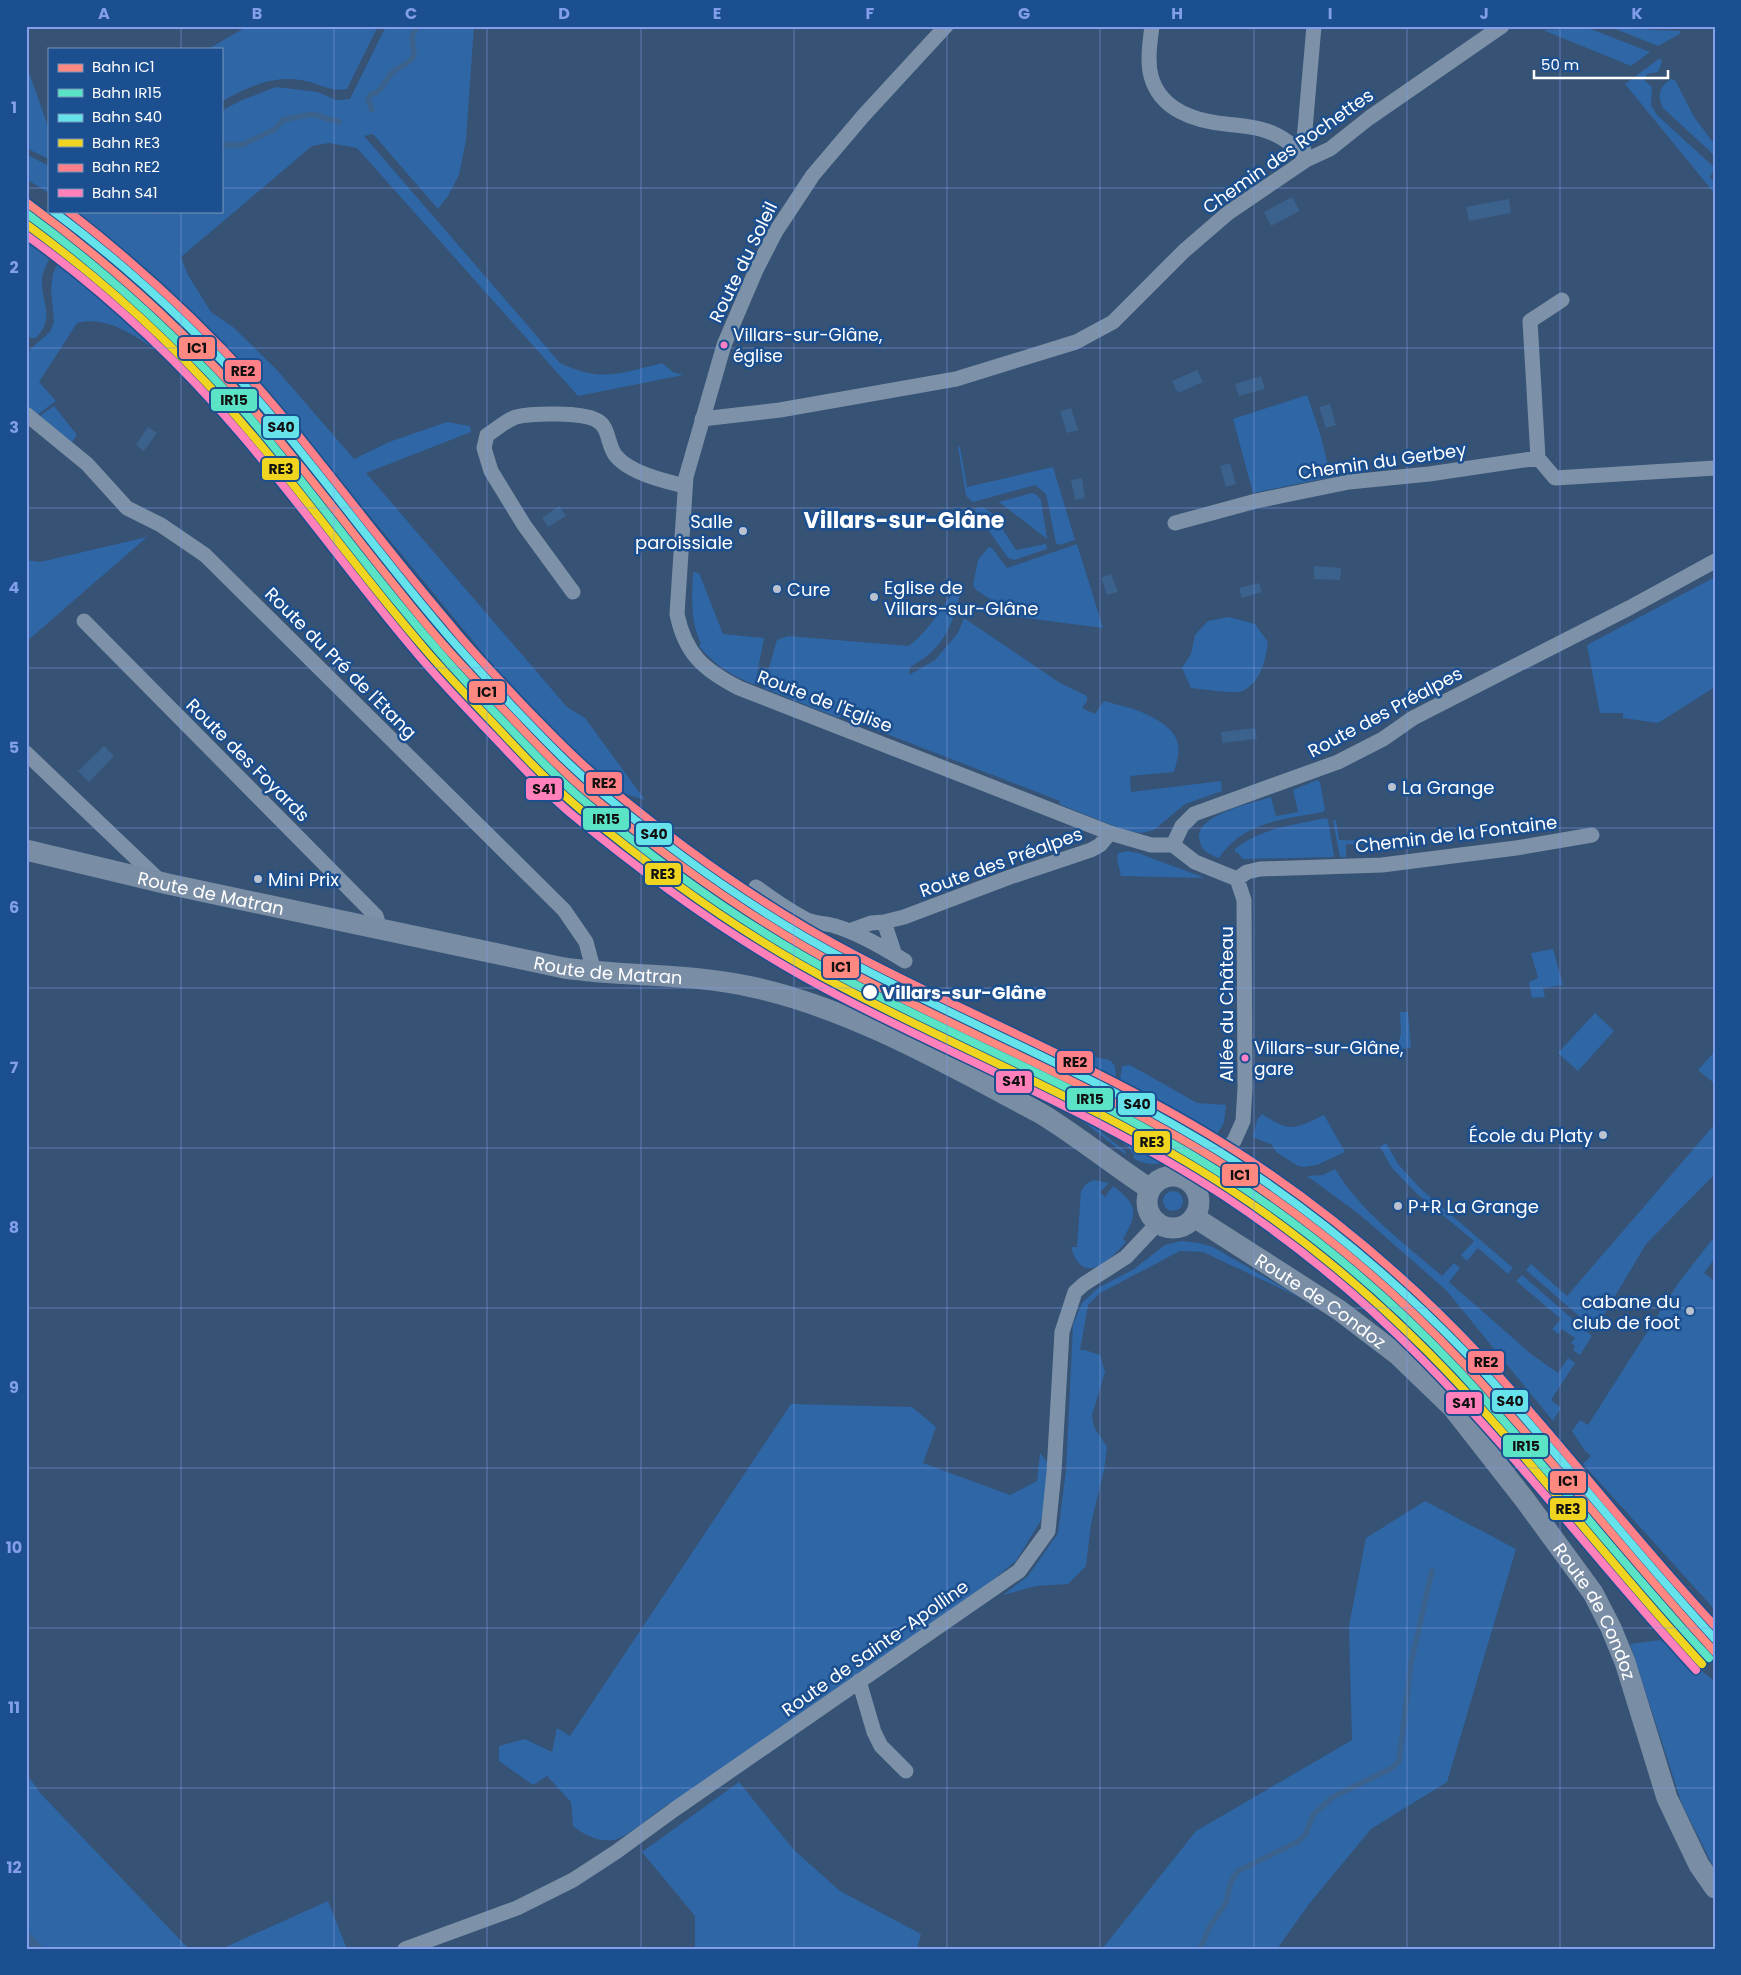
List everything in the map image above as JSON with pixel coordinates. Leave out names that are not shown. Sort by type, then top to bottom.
[{"type":"main road","name":"Route de Matran","points":[[26,850],[161,882],[564,968],[734,983],[782,994],[847,1016],[1040,1113],[1150,1189]]},
{"type":"main road","points":[[1173,1176],[1191,1184],[1197,1193],[1198,1202],[1194,1218],[1187,1224],[1171,1228],[1158,1223],[1152,1218],[1148,1209],[1147,1199],[1150,1189],[1158,1181],[1173,1176]]},
{"type":"main road","name":"Route de Condoz","points":[[1194,1218],[1339,1310],[1398,1355],[1453,1408],[1525,1500],[1593,1593],[1612,1628],[1625,1662],[1667,1798],[1699,1864],[1715,1888]]},
{"type":"street","name":"Route du Soleil","points":[[702,418],[724,345],[756,270],[776,231],[819,168],[864,115],[946,26]]},
{"type":"street","points":[[1152,26],[1150,75],[1158,92],[1171,106],[1191,117],[1224,124],[1264,128],[1278,135],[1304,156]]},
{"type":"street","points":[[1304,156],[1314,26]]},
{"type":"street","name":"Chemin des Rochettes","points":[[702,418],[780,410],[956,379],[1076,342],[1113,322],[1184,251],[1228,213],[1304,156],[1330,148],[1368,118],[1502,26]]},
{"type":"street","points":[[1562,300],[1530,321],[1538,458],[1555,478],[1715,468]]},
{"type":"street","name":"Route du Pré de l'Etang","points":[[26,414],[87,464],[127,508],[161,525],[204,555],[226,576],[564,910],[586,942],[594,972]]},
{"type":"street","points":[[573,592],[524,525],[491,471],[484,448],[487,435],[516,418],[544,414],[568,415],[598,420],[608,433],[615,456],[634,470],[685,486]]},
{"type":"street","name":"Route de l'Eglise","points":[[702,418],[691,454],[685,486],[678,614],[686,641],[694,656],[716,676],[739,688],[1110,833]]},
{"type":"street","name":"Chemin du Gerbey","points":[[1175,523],[1256,501],[1349,482],[1429,474],[1538,458]]},
{"type":"street","name":"Route des Préalpes","points":[[1172,845],[1182,826],[1194,814],[1338,762],[1383,738],[1413,718],[1629,608],[1715,561]]},
{"type":"street","name":"Route des Foyards","points":[[84,621],[376,916],[380,929]]},
{"type":"street","points":[[26,753],[161,882]]},
{"type":"street","points":[[1110,833],[1151,845],[1172,845],[1195,862],[1237,879]]},
{"type":"street","name":"Route des Préalpes","points":[[849,931],[870,923],[904,917],[1010,877],[1090,850],[1100,845],[1110,833]]},
{"type":"street","name":"Chemin de la Fontaine","points":[[1237,879],[1247,872],[1260,870],[1382,865],[1516,848],[1592,835]]},
{"type":"street","name":"Allée du Château","points":[[1191,1184],[1234,1141],[1243,1121],[1245,1088],[1244,900],[1237,879]]},
{"type":"street","points":[[756,887],[806,919],[818,924],[833,925],[849,931],[900,958],[884,922]]},
{"type":"street","name":"Route de Sainte-Apolline","points":[[405,1949],[518,1908],[573,1880],[1019,1571],[1048,1531],[1054,1472],[1061,1342],[1068,1308],[1075,1292],[1084,1284],[1126,1257],[1158,1223]]},
{"type":"street","points":[[860,1681],[874,1732],[881,1746],[906,1771]]},
{"type":"shaded area","points":[[248,26],[378,26],[347,89],[342,90],[298,80],[275,80],[253,86],[222,101],[222,48],[210,48]]},
{"type":"shaded area","points":[[386,26],[474,26],[466,140],[459,175],[448,196],[438,209],[373,134],[364,136],[560,363],[587,373],[611,374],[623,373],[662,363],[673,372],[683,375],[578,396],[357,148],[329,143],[312,146],[181,257],[188,275],[211,312],[233,327],[276,369],[354,459],[389,442],[447,422],[470,426],[471,432],[366,473],[567,707],[585,718],[645,800],[604,787],[543,726],[307,440],[249,373],[119,246],[74,212],[222,212],[222,110],[242,100],[276,87],[318,92],[336,100],[350,99]]},
{"type":"shaded area","points":[[1588,28],[1650,52],[1631,66],[1543,30]]},
{"type":"shaded area","points":[[1613,28],[1680,31],[1680,34],[1658,46]]},
{"type":"shaded area","points":[[1660,58],[1662,62],[1658,72],[1647,74],[1644,80],[1652,87],[1651,105],[1657,115],[1715,168],[1710,177],[1715,183],[1715,194],[1625,84]]},
{"type":"shaded area","points":[[26,64],[48,126],[48,159],[26,148]]},
{"type":"shaded area","points":[[1671,79],[1675,80],[1694,117],[1715,145],[1715,156],[1663,108],[1660,92]]},
{"type":"shaded area","points":[[26,154],[48,165],[48,192],[26,179]]},
{"type":"shaded area","points":[[1292,197],[1300,211],[1271,226],[1264,212]]},
{"type":"shaded area","points":[[1509,199],[1511,213],[1469,221],[1466,207]]},
{"type":"shaded area","points":[[26,211],[96,264],[181,346],[170,360],[138,338],[114,326],[90,321],[77,323],[39,382],[56,401],[37,415],[26,407],[26,353],[50,332],[54,322],[51,289],[53,273],[59,261],[50,257],[44,270],[42,288],[46,310],[45,323],[36,338],[30,338],[26,330]]},
{"type":"shaded area","points":[[1197,370],[1203,382],[1178,393],[1172,381]]},
{"type":"shaded area","points":[[1261,376],[1265,389],[1239,396],[1235,384]]},
{"type":"shaded area","points":[[1307,395],[1320,433],[1331,477],[1253,493],[1233,419]]},
{"type":"shaded area","points":[[1330,404],[1336,425],[1326,428],[1319,407]]},
{"type":"shaded area","points":[[54,406],[77,435],[72,442],[40,419],[41,415]]},
{"type":"shaded area","points":[[1071,408],[1078,430],[1067,433],[1060,411]]},
{"type":"shaded area","points":[[148,427],[157,433],[144,451],[136,445]]},
{"type":"shaded area","points":[[958,447],[960,447],[967,487],[1053,467],[1075,540],[1060,545],[1056,543],[1046,494],[1035,485],[973,502],[966,496]]},
{"type":"shaded area","points":[[1230,463],[1236,484],[1226,487],[1220,466]]},
{"type":"shaded area","points":[[1082,478],[1085,498],[1075,500],[1071,480]]},
{"type":"shaded area","points":[[1032,493],[1041,500],[1047,539],[999,502]]},
{"type":"shaded area","points":[[559,506],[566,516],[548,527],[542,518]]},
{"type":"shaded area","points":[[982,507],[992,513],[1016,550],[1046,544],[1047,549],[1014,560],[1008,558],[974,509]]},
{"type":"shaded area","points":[[147,537],[26,642],[26,560],[40,562]]},
{"type":"shaded area","points":[[1077,544],[1103,628],[1018,617],[976,590],[973,585],[978,560],[989,547],[992,548],[1007,568]]},
{"type":"shaded area","points":[[1314,566],[1341,568],[1340,580],[1314,579]]},
{"type":"shaded area","points":[[693,572],[699,573],[723,634],[764,638],[755,685],[724,669],[699,646],[701,644],[697,635],[692,608]]},
{"type":"shaded area","points":[[1111,574],[1118,592],[1107,595],[1101,578]]},
{"type":"shaded area","points":[[1715,577],[1715,687],[1658,723],[1623,718],[1623,713],[1600,713],[1587,645]]},
{"type":"shaded area","points":[[1259,583],[1262,592],[1242,598],[1239,588]]},
{"type":"shaded area","points":[[961,584],[962,587],[955,612],[946,633],[932,652],[910,667],[909,675],[935,660],[958,633],[964,618],[1060,683],[1087,696],[1087,701],[1082,708],[1095,714],[1104,701],[1145,714],[1159,721],[1172,732],[1178,743],[1178,756],[1174,772],[1130,776],[1131,792],[1221,781],[1222,791],[1185,804],[1154,830],[1141,833],[1124,830],[1059,804],[1060,801],[763,688],[777,640],[788,636],[909,646],[930,625],[957,585]]},
{"type":"shaded area","points":[[1229,617],[1255,624],[1268,642],[1264,663],[1258,677],[1248,688],[1237,692],[1191,688],[1182,668],[1191,654],[1195,635],[1208,621]]},
{"type":"shaded area","points":[[1255,728],[1257,739],[1222,743],[1221,732]]},
{"type":"shaded area","points":[[104,746],[114,756],[89,782],[78,771]]},
{"type":"shaded area","points":[[1317,780],[1320,782],[1325,810],[1323,812],[1279,820],[1252,829],[1229,846],[1219,858],[1208,853],[1201,845],[1199,837],[1201,829],[1208,822],[1240,806],[1271,797],[1276,816],[1298,812],[1293,790]]},
{"type":"shaded area","points":[[1326,818],[1328,820],[1333,857],[1243,859],[1235,852],[1235,849],[1256,836],[1290,825]]},
{"type":"shaded area","points":[[1336,820],[1339,840],[1376,841],[1377,845],[1346,844],[1346,857],[1340,857],[1333,821]]},
{"type":"shaded area","points":[[1127,851],[1138,853],[1205,878],[1121,876],[1117,859],[1118,853]]},
{"type":"shaded area","points":[[1553,949],[1563,985],[1543,988],[1545,997],[1532,998],[1529,982],[1538,978],[1531,953]]},
{"type":"shaded area","points":[[903,1011],[1031,1073],[1043,1085],[1126,1152],[1125,1154],[1076,1116],[897,1024]]},
{"type":"shaded area","points":[[1400,1012],[1408,1012],[1411,1048],[1397,1049],[1401,1033]]},
{"type":"shaded area","points":[[1595,1013],[1614,1031],[1578,1071],[1558,1053]]},
{"type":"shaded area","points":[[1053,1049],[1110,1060],[1115,1066],[1116,1078],[1120,1080],[1122,1066],[1130,1065],[1197,1103],[1226,1105],[1224,1123],[1215,1137],[1126,1092],[1128,1088],[1051,1051]]},
{"type":"shaded area","points":[[1715,1051],[1715,1084],[1698,1070]]},
{"type":"shaded area","points":[[1041,1076],[1092,1101],[1095,1097],[1100,1102],[1188,1151],[1161,1163],[1147,1164],[1140,1162],[1133,1158],[1134,1155],[1127,1146],[1100,1123],[1100,1118],[1106,1108],[1102,1106],[1097,1116],[1093,1118],[1047,1083]]},
{"type":"shaded area","points":[[1262,1114],[1280,1124],[1293,1127],[1324,1115],[1345,1152],[1317,1165],[1298,1166],[1276,1152],[1272,1145],[1253,1137],[1257,1120]]},
{"type":"shaded area","points":[[1715,1124],[1715,1174],[1646,1244],[1595,1330],[1526,1270],[1531,1264],[1567,1296]]},
{"type":"shaded area","points":[[1386,1143],[1398,1164],[1421,1189],[1513,1268],[1508,1274],[1478,1248],[1467,1261],[1461,1255],[1474,1241],[1416,1193],[1392,1168],[1380,1147]]},
{"type":"shaded area","points":[[1335,1169],[1370,1213],[1442,1276],[1454,1263],[1460,1268],[1449,1282],[1531,1354],[1558,1373],[1568,1358],[1575,1363],[1551,1400],[1561,1408],[1553,1421],[1446,1290],[1359,1214],[1307,1176],[1323,1175]]},
{"type":"shaded area","points":[[1093,1180],[1109,1183],[1100,1192],[1105,1197],[1113,1186],[1121,1192],[1131,1204],[1133,1216],[1123,1239],[1126,1242],[1104,1263],[1089,1268],[1082,1266],[1076,1259],[1071,1247],[1077,1247],[1081,1191],[1086,1184]]},
{"type":"shaded area","points":[[1173,1191],[1180,1194],[1183,1201],[1180,1208],[1173,1211],[1166,1208],[1163,1201],[1166,1194]]},
{"type":"shaded area","points":[[1715,1236],[1715,1258],[1704,1273],[1715,1281],[1715,1610],[1583,1464],[1591,1456],[1585,1451],[1572,1431],[1580,1420],[1588,1425],[1679,1282]]},
{"type":"shaded area","points":[[1181,1241],[1213,1247],[1303,1299],[1203,1252],[1180,1251],[1100,1293],[1088,1305],[1080,1350],[1100,1355],[1105,1372],[1092,1415],[1094,1427],[1107,1447],[1104,1470],[1091,1524],[1086,1566],[1068,1584],[1036,1586],[1003,1595],[1028,1576],[1058,1533],[1066,1470],[1073,1325],[1082,1303],[1098,1288],[1134,1269],[1165,1245]]},
{"type":"shaded area","points":[[1522,1275],[1592,1336],[1580,1355],[1573,1350],[1575,1346],[1571,1343],[1575,1338],[1562,1329],[1558,1334],[1552,1329],[1561,1319],[1516,1281]]},
{"type":"shaded area","points":[[791,1404],[912,1407],[936,1427],[923,1463],[1010,1495],[1037,1481],[1040,1453],[1048,1463],[1043,1517],[1016,1561],[989,1583],[670,1805],[668,1804],[627,1834],[617,1839],[599,1839],[582,1833],[573,1826],[571,1802],[547,1776],[533,1785],[499,1761],[499,1746],[525,1739],[552,1752],[557,1728],[570,1736]]},
{"type":"shaded area","points":[[1425,1501],[1516,1549],[1447,1782],[1371,1829],[1309,1904],[1277,1949],[1102,1949],[1196,1831],[1352,1740],[1349,1626],[1366,1538]]},
{"type":"shaded area","points":[[1660,1640],[1715,1681],[1715,1870],[1682,1804],[1630,1644]]},
{"type":"shaded area","points":[[26,1773],[41,1794],[189,1949],[26,1949]]},
{"type":"shaded area","points":[[739,1782],[794,1850],[840,1891],[921,1934],[917,1949],[695,1949],[695,1916],[642,1852]]},
{"type":"shaded area","points":[[328,1901],[347,1949],[221,1949]]},
{"type":"shaded area","points":[[26,1932],[33,1936],[44,1949],[26,1949]]},
{"type":"waterway","points":[[372,110],[368,100],[370,95],[378,91],[392,73],[409,62],[414,56],[412,36],[417,26]]},
{"type":"waterway","points":[[222,145],[242,145],[275,129],[283,120],[312,114],[339,122]]},
{"type":"waterway","points":[[1200,1949],[1210,1926],[1226,1903],[1231,1881],[1238,1871],[1297,1842],[1306,1834],[1313,1815],[1333,1797],[1392,1768],[1399,1761],[1411,1663],[1432,1571]]},
{"type":"rail line","name":"IC1","points":[[26,202],[119,276],[206,357],[282,443],[444,646],[537,745],[582,788],[654,846],[748,912],[780,932],[846,970],[1142,1117],[1237,1173],[1297,1215],[1383,1285],[1462,1362],[1495,1397],[1715,1652]]},
{"type":"rail line","name":"S40","points":[[54,212],[110,256],[165,304],[241,381],[265,408],[457,646],[535,730],[590,783],[631,817],[691,862],[785,925],[850,962],[1149,1111],[1198,1138],[1245,1168],[1304,1210],[1388,1278],[1466,1353],[1530,1423],[1652,1568],[1715,1639]]},
{"type":"rail line","name":"RE2","points":[[69,212],[151,280],[228,355],[276,408],[405,570],[467,644],[544,727],[599,779],[699,857],[792,919],[906,981],[1105,1077],[1153,1103],[1248,1159],[1309,1202],[1396,1273],[1476,1351],[1715,1626]]},
{"type":"rail line","name":"IR15","points":[[26,213],[144,309],[225,390],[269,441],[410,618],[532,752],[572,791],[645,850],[708,896],[808,959],[892,1003],[1090,1099],[1138,1125],[1233,1181],[1322,1245],[1378,1292],[1457,1369],[1521,1440],[1709,1658]]},
{"type":"rail line","name":"RE3","points":[[26,224],[115,295],[171,346],[197,373],[271,457],[432,658],[525,757],[580,809],[673,882],[772,948],[889,1011],[1037,1082],[1134,1132],[1228,1188],[1307,1244],[1405,1329],[1464,1389],[1702,1664]]},
{"type":"rail line","name":"S41","points":[[26,235],[112,303],[190,378],[262,459],[432,671],[529,774],[569,812],[632,863],[698,911],[766,955],[801,976],[886,1020],[1130,1140],[1224,1196],[1302,1252],[1376,1314],[1458,1396],[1696,1670]]},
{"type":"place","name":"Villars-sur-Glâne, église","points":[[724,345]]},
{"type":"place","name":"Salle paroissiale","points":[[743,531]]},
{"type":"place","name":"Cure","points":[[777,589]]},
{"type":"place","name":"Eglise de Villars-sur-Glâne","points":[[874,597]]},
{"type":"place","name":"La Grange","points":[[1392,787]]},
{"type":"place","name":"Mini Prix","points":[[258,879]]},
{"type":"place","name":"Villars-sur-Glâne","points":[[870,992]]},
{"type":"place","name":"Villars-sur-Glâne, gare","points":[[1245,1058]]},
{"type":"place","name":"École du Platy","points":[[1603,1135]]},
{"type":"place","name":"P+R La Grange","points":[[1398,1206]]},
{"type":"place","name":"cabane du club de foot","points":[[1690,1311]]},
{"type":"district","name":"Villars-sur-Glâne","points":[[904,520]]}]
